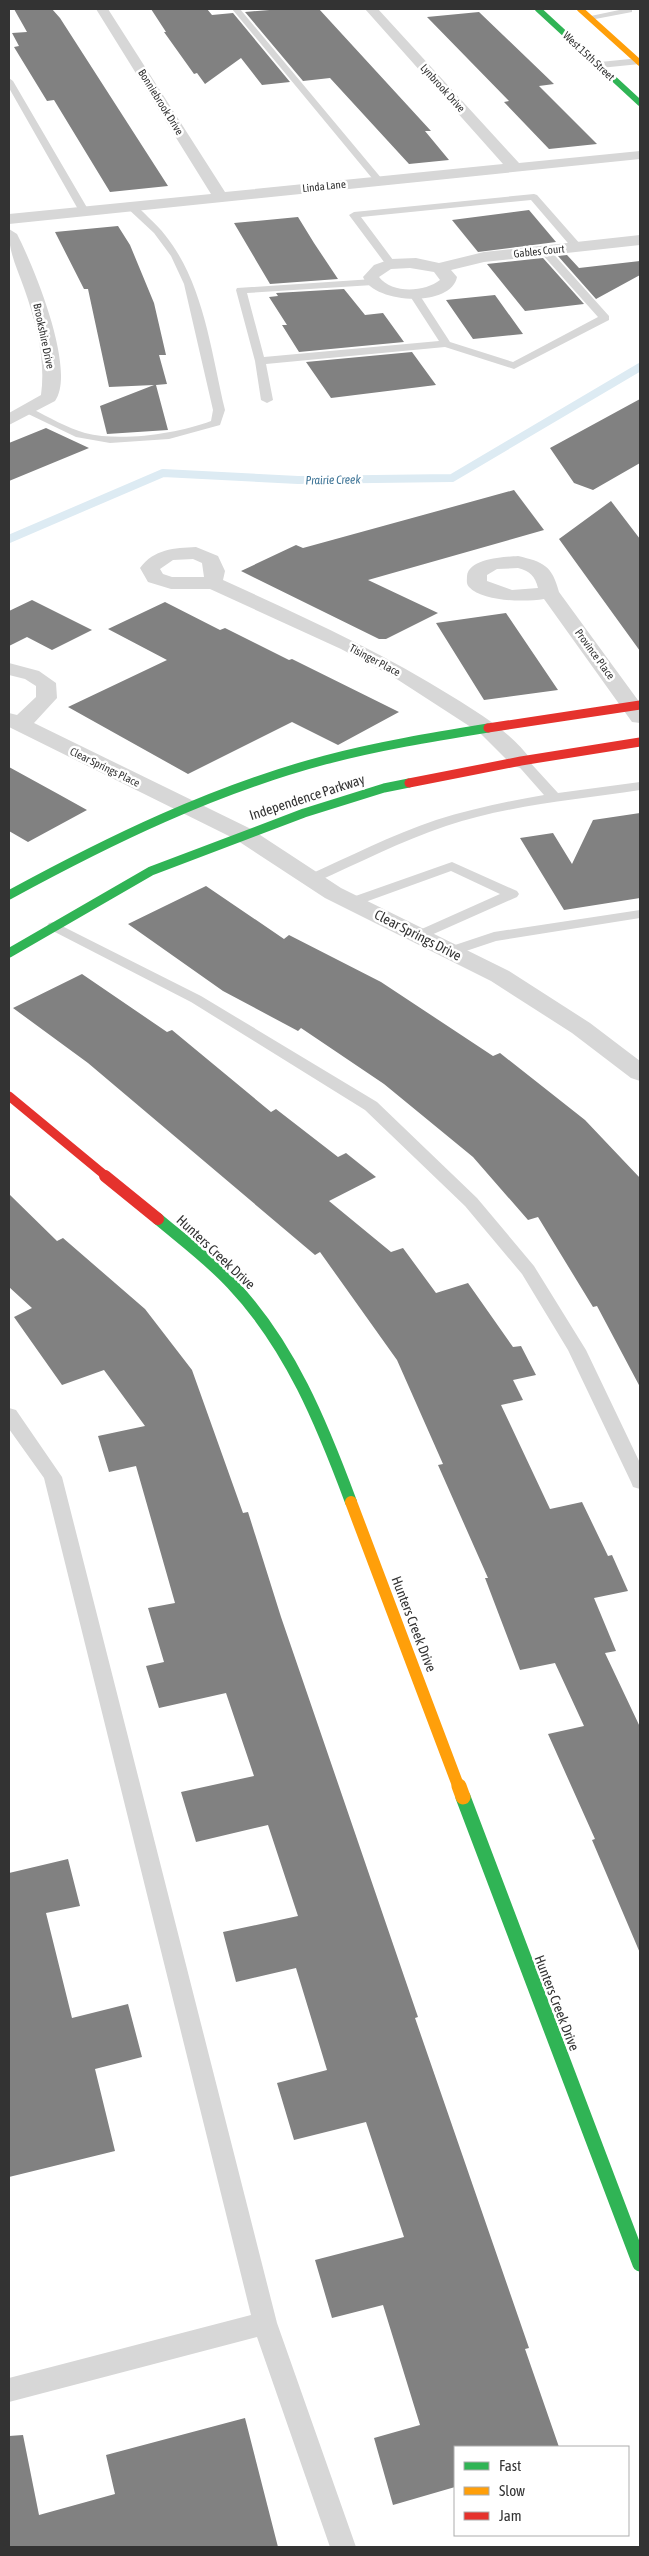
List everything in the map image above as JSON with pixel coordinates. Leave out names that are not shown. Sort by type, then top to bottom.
[{"type":"main road","name":"West 15th Street","points":[[538,9],[640,103]]},
{"type":"main road","points":[[580,9],[640,62]]},
{"type":"main road","name":"Independence Parkway","points":[[9,895],[80,854],[262,779],[347,754],[488,728],[638,709]]},
{"type":"main road","name":"Independence Parkway","points":[[9,954],[151,871],[243,834],[384,788],[521,761],[640,742]]},
{"type":"main road","name":"Hunters Creek Drive","points":[[9,1096],[199,1254],[242,1294],[288,1357],[315,1410],[339,1470],[640,2264]]},
{"type":"street","name":"Bonniebrook Drive","points":[[102,9],[220,196]]},
{"type":"street","name":"Lynbrook Drive","points":[[372,9],[515,168]]},
{"type":"street","name":"Linda Lane","points":[[9,219],[220,196],[640,155]]},
{"type":"street","name":"Brookshire Drive","points":[[9,234],[27,268],[35,293],[53,369],[49,398],[9,420]]},
{"type":"street","name":"Gables Court","points":[[391,264],[416,262],[439,268],[484,257],[640,240]]},
{"type":"street","points":[[391,264],[374,272],[373,282],[388,290],[413,293],[425,292],[444,286],[449,276],[439,268]]},
{"type":"street","name":"Tisinger Place","points":[[214,583],[382,663],[488,728],[521,761]]},
{"type":"street","name":"Province Place","points":[[549,592],[638,709]]},
{"type":"street","name":"Clear Springs Place","points":[[9,669],[32,674],[46,683],[46,698],[25,719],[15,723]]},
{"type":"street","name":"Clear Springs Place","points":[[15,723],[189,808]]},
{"type":"street","name":"Clear Springs Drive","points":[[189,808],[243,834],[311,879],[352,902],[500,976],[581,1028],[640,1073]]},
{"type":"lane","points":[[236,9],[379,181]]},
{"type":"lane","points":[[590,17],[628,12],[628,9]]},
{"type":"lane","points":[[600,65],[640,62]]},
{"type":"lane","points":[[9,81],[84,211]]},
{"type":"lane","points":[[391,264],[354,215],[534,197],[577,247]]},
{"type":"lane","points":[[28,411],[81,435],[101,439],[193,432],[216,423],[219,410],[189,284],[176,256],[162,237],[130,206]]},
{"type":"lane","points":[[260,361],[446,344],[514,366],[604,318],[545,251]]},
{"type":"lane","points":[[267,400],[260,361],[241,290],[373,282]]},
{"type":"lane","points":[[413,293],[446,344]]},
{"type":"lane","points":[[521,761],[555,799]]},
{"type":"lane","points":[[311,879],[396,840],[442,823],[555,799],[640,786]]},
{"type":"lane","points":[[352,902],[452,866],[512,894],[420,935]]},
{"type":"lane","points":[[451,951],[494,937],[640,914]]},
{"type":"lane","points":[[54,926],[196,1000],[371,1106],[471,1202],[528,1270],[577,1350],[640,1482]]},
{"type":"lane","points":[[9,1415],[53,1477],[265,2323],[343,2547]]},
{"type":"lane","points":[[9,2390],[265,2323]]},
{"type":"building","points":[[14,9],[52,9],[60,18],[168,186],[110,192],[54,100],[47,101],[14,47],[19,46],[12,33],[27,32]]},
{"type":"building","points":[[151,9],[207,9],[212,15],[233,13],[290,82],[262,85],[241,58],[205,84],[197,73],[194,74],[164,32],[166,32]]},
{"type":"building","points":[[319,9],[431,131],[425,131],[449,160],[409,164],[330,78],[303,81],[245,12]]},
{"type":"building","points":[[479,12],[554,84],[539,86],[597,144],[549,149],[504,102],[509,101],[427,17]]},
{"type":"building","points":[[529,210],[556,242],[478,252],[452,220]]},
{"type":"building","points":[[298,217],[338,279],[270,284],[234,223]]},
{"type":"building","points":[[118,226],[130,245],[154,303],[166,355],[159,355],[167,384],[156,385],[168,430],[107,434],[100,406],[154,385],[109,387],[88,289],[84,289],[55,232]]},
{"type":"building","points":[[567,255],[579,268],[640,261],[640,275],[596,299],[558,256]]},
{"type":"building","points":[[543,258],[584,304],[525,311],[487,264]]},
{"type":"building","points":[[344,289],[365,315],[383,313],[404,342],[299,352],[282,325],[287,325],[269,297],[278,296],[276,293]]},
{"type":"building","points":[[495,295],[523,334],[473,339],[446,300]]},
{"type":"building","points":[[412,352],[436,385],[331,398],[306,362]]},
{"type":"building","points":[[640,399],[640,463],[593,490],[574,483],[550,448]]},
{"type":"building","points":[[46,428],[89,448],[9,481],[9,443]]},
{"type":"building","points":[[514,490],[544,530],[368,580],[438,613],[386,639],[379,639],[241,571],[296,545],[303,548]]},
{"type":"building","points":[[611,501],[640,539],[640,651],[559,539]]},
{"type":"building","points":[[32,600],[92,630],[52,650],[27,637],[9,646],[9,611]]},
{"type":"building","points":[[165,602],[220,630],[225,628],[289,660],[292,659],[399,712],[338,745],[292,722],[188,774],[68,707],[167,660],[108,629]]},
{"type":"building","points":[[506,613],[558,690],[484,700],[436,623]]},
{"type":"building","points":[[9,767],[87,810],[28,842],[9,831]]},
{"type":"building","points":[[640,813],[640,898],[564,910],[520,838],[553,833],[572,864],[593,820]]},
{"type":"building","points":[[206,886],[284,939],[289,935],[381,982],[493,1056],[500,1053],[585,1120],[640,1178],[640,1387],[597,1306],[593,1307],[538,1217],[528,1220],[473,1157],[384,1084],[301,1028],[298,1031],[223,991],[128,924]]},
{"type":"building","points":[[82,974],[167,1032],[172,1030],[271,1112],[276,1109],[338,1157],[346,1153],[376,1177],[329,1201],[391,1252],[403,1248],[436,1293],[468,1283],[513,1347],[521,1346],[536,1375],[513,1380],[523,1400],[501,1405],[550,1509],[582,1502],[608,1556],[612,1555],[628,1591],[594,1598],[616,1651],[605,1653],[640,1727],[640,1953],[592,1840],[595,1839],[548,1734],[584,1726],[555,1663],[520,1670],[485,1578],[488,1578],[438,1465],[443,1464],[397,1360],[320,1252],[315,1255],[88,1063],[13,1008]]},
{"type":"building","points":[[9,1194],[57,1241],[63,1238],[145,1309],[192,1370],[243,1513],[248,1512],[281,1617],[418,2017],[415,2018],[529,2348],[525,2349],[559,2446],[454,2446],[454,2487],[393,2505],[374,2438],[420,2425],[383,2305],[332,2318],[315,2260],[404,2237],[366,2122],[294,2140],[277,2083],[327,2070],[296,1968],[236,1982],[223,1932],[298,1916],[268,1825],[196,1842],[181,1792],[254,1776],[226,1693],[159,1708],[146,1666],[164,1662],[148,1608],[175,1603],[136,1466],[109,1472],[98,1436],[145,1426],[104,1370],[62,1385],[14,1317],[32,1308],[9,1287]]},
{"type":"building","points":[[68,1859],[80,1906],[46,1913],[72,2018],[128,2004],[142,2057],[95,2069],[115,2151],[9,2177],[9,1873]]},
{"type":"building","points":[[245,2418],[278,2547],[9,2547],[9,2436],[23,2435],[39,2515],[115,2494],[106,2455]]},
{"type":"waterway","name":"Prairie Creek","points":[[9,539],[163,473],[298,480],[452,478],[640,367]]},
{"type":"traffic: fast","points":[[538,9],[640,103]]},
{"type":"traffic: fast","points":[[9,895],[116,839],[226,791],[303,766],[348,754],[488,728]]},
{"type":"traffic: fast","points":[[9,953],[151,871],[304,813],[384,788],[409,783]]},
{"type":"traffic: fast","points":[[158,1219],[223,1274],[261,1318],[306,1393],[330,1447],[351,1502]]},
{"type":"traffic: fast","points":[[463,1797],[640,2264]]},
{"type":"traffic: slow","points":[[580,9],[640,63]]},
{"type":"traffic: slow","points":[[351,1502],[463,1797]]},
{"type":"traffic: jam","points":[[488,728],[640,705]]},
{"type":"traffic: jam","points":[[409,783],[521,761],[640,742]]},
{"type":"traffic: jam","points":[[9,1096],[158,1219]]}]
